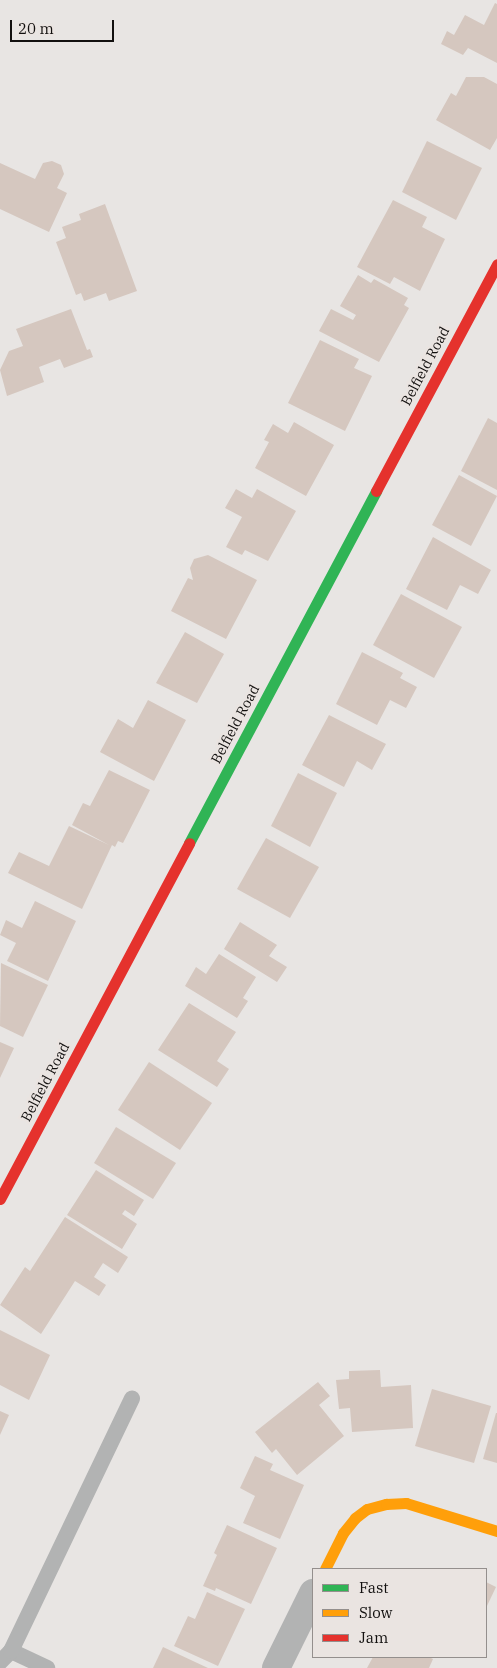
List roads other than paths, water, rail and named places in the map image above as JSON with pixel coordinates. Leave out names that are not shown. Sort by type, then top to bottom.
[{"type":"street","name":"Belfield Road","points":[[0,1199],[497,264]]},
{"type":"street","points":[[326,1568],[343,1533],[355,1518],[367,1509],[386,1504],[406,1503],[497,1531]]},
{"type":"street","points":[[276,1668],[312,1595]]},
{"type":"lane","points":[[47,1668],[5,1656],[132,1398]]}]
